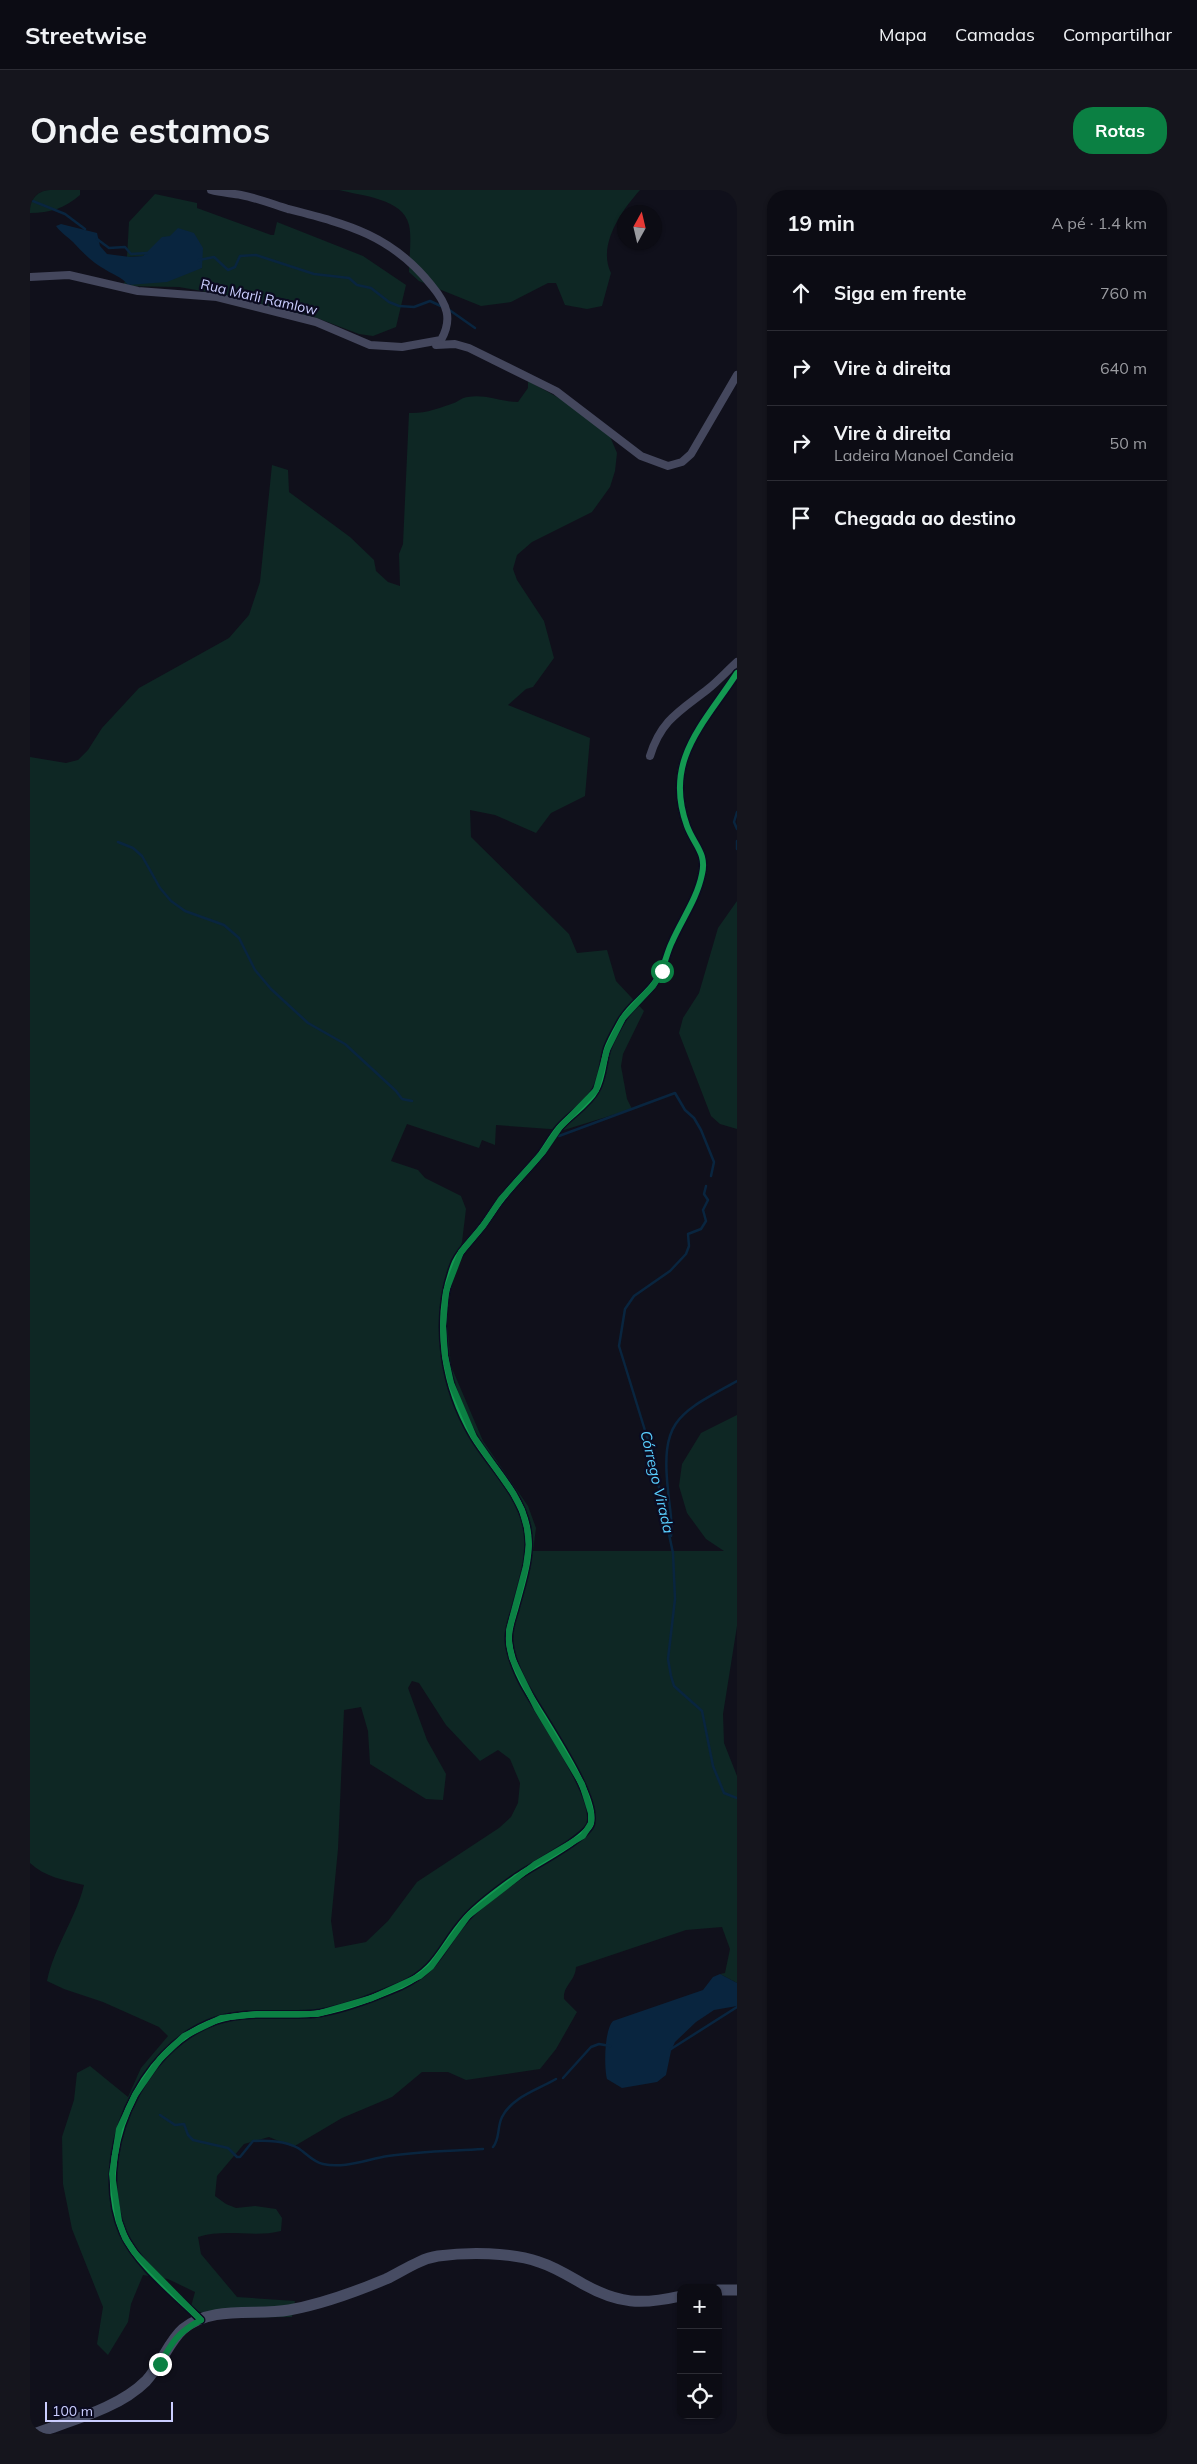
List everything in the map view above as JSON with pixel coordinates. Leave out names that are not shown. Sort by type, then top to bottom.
[{"type":"street","name":"Rua Marli Ramlow","points":[[30,277],[69,274],[138,291],[217,297],[316,322],[370,345],[402,348],[441,340],[448,325],[445,307],[439,294],[409,259],[386,244],[337,220],[241,195],[211,190]]},
{"type":"street","points":[[402,348],[442,344],[455,344],[469,348],[556,391],[641,456],[668,466],[682,462],[691,454],[737,375]]},
{"type":"street","points":[[650,756],[655,738],[664,725],[682,707],[707,690],[737,662]]},
{"type":"street","points":[[201,2320],[135,2253],[125,2238],[119,2221],[112,2174],[119,2129],[135,2095],[160,2059],[184,2036],[221,2018],[257,2014],[317,2014],[372,1998],[420,1976],[431,1967],[468,1916],[535,1864],[583,1836],[591,1823],[591,1813],[582,1784],[525,1687],[512,1658],[509,1630],[526,1566],[529,1545],[527,1528],[522,1510],[513,1493],[474,1437],[451,1383],[445,1356],[443,1326],[446,1291],[461,1252],[483,1226],[501,1199],[543,1152],[560,1127],[596,1090],[607,1050],[623,1018],[653,986],[662,971],[674,936],[700,886],[704,866],[702,851],[686,823],[679,789],[681,765],[689,743],[737,673]]},
{"type":"street","points":[[34,2434],[106,2407],[129,2396],[160,2364],[171,2344],[184,2329],[214,2314],[265,2313],[308,2306],[373,2285],[421,2261],[456,2255],[495,2256],[538,2261],[554,2267],[598,2292],[624,2302],[649,2302],[677,2297]]},
{"type":"street","points":[[722,2290],[737,2290]]},
{"type":"green space","points":[[30,190],[80,190],[80,195],[57,209],[30,213]]},
{"type":"green space","points":[[339,190],[640,190],[628,205],[617,205],[617,222],[609,240],[607,251],[607,262],[611,273],[602,306],[587,309],[565,305],[556,283],[548,283],[511,302],[481,306],[419,281],[409,272],[410,236],[409,225],[405,216],[399,209],[390,204]]},
{"type":"green space","points":[[155,194],[197,203],[197,208],[271,235],[274,235],[277,222],[363,256],[406,285],[396,327],[373,336],[359,334],[317,318],[219,294],[179,287],[123,286],[125,281],[128,285],[202,268],[170,236],[143,256],[127,257],[129,222]]},
{"type":"green space","points":[[528,381],[570,404],[606,427],[617,453],[615,471],[610,487],[592,512],[532,542],[517,555],[513,569],[517,580],[544,621],[554,658],[533,687],[526,689],[508,705],[590,738],[585,796],[551,813],[536,833],[495,815],[470,810],[471,837],[569,934],[577,953],[607,950],[616,981],[644,1011],[623,1054],[621,1066],[627,1099],[632,1109],[564,1130],[496,1125],[495,1145],[482,1140],[479,1148],[407,1124],[391,1161],[418,1170],[425,1178],[461,1196],[466,1209],[462,1242],[449,1287],[447,1323],[451,1366],[483,1441],[528,1506],[536,1528],[533,1551],[724,1551],[706,1539],[687,1513],[679,1486],[682,1464],[701,1433],[737,1415],[737,1626],[723,1714],[724,1743],[737,1776],[737,1983],[720,1974],[725,1973],[730,1949],[722,1927],[686,1930],[576,1967],[574,1976],[565,1990],[564,1999],[577,2012],[556,2049],[540,2069],[466,2080],[448,2072],[422,2072],[392,2097],[342,2118],[293,2147],[269,2137],[244,2144],[217,2176],[215,2196],[236,2208],[255,2206],[276,2209],[282,2218],[281,2231],[260,2234],[208,2234],[198,2237],[201,2254],[237,2297],[295,2301],[292,2317],[230,2318],[190,2310],[195,2292],[168,2279],[143,2275],[131,2304],[128,2322],[108,2355],[97,2344],[103,2307],[72,2229],[63,2184],[62,2137],[74,2100],[77,2073],[90,2066],[128,2097],[141,2068],[168,2036],[159,2027],[103,2002],[64,1989],[47,1981],[50,1968],[76,1909],[84,1885],[48,1875],[30,1863],[30,757],[66,763],[78,760],[88,750],[102,728],[139,688],[229,638],[249,615],[260,582],[272,465],[288,470],[289,492],[350,537],[374,560],[376,571],[388,582],[400,586],[399,554],[403,544],[409,413],[432,410],[466,397],[475,396],[518,402],[528,388]],"holes":[[[412,1681],[419,1683],[446,1725],[480,1761],[498,1750],[510,1759],[520,1783],[518,1803],[511,1817],[499,1828],[417,1882],[388,1921],[366,1942],[335,1948],[331,1921],[338,1849],[344,1710],[361,1707],[368,1731],[370,1764],[426,1799],[443,1800],[446,1774],[427,1740],[408,1688]]]},
{"type":"green space","points":[[737,901],[737,1129],[720,1124],[711,1116],[679,1033],[683,1018],[699,993],[718,928]]},
{"type":"water","points":[[61,224],[97,233],[100,246],[107,254],[130,257],[143,256],[162,237],[170,236],[178,228],[194,233],[203,248],[202,268],[167,282],[128,285],[88,258],[56,226]]},
{"type":"water","points":[[720,1974],[737,1983],[737,2006],[714,2010],[696,2022],[675,2042],[666,2075],[657,2082],[622,2088],[607,2079],[605,2067],[606,2040],[613,2021],[703,1990],[713,1977]]},
{"type":"waterway","points":[[30,200],[65,214],[85,229]]},
{"type":"waterway","points":[[97,239],[109,248],[125,247],[131,254],[147,253]]},
{"type":"waterway","points":[[199,260],[214,257],[228,270],[235,267],[240,256],[256,255],[314,274],[349,278],[357,285],[371,288],[389,302],[399,306],[414,307],[430,301],[443,307]]},
{"type":"waterway","points":[[448,309],[475,328]]},
{"type":"waterway","name":"Córrego Virada","points":[[737,812],[734,822],[737,829]]},
{"type":"waterway","name":"Córrego Virada","points":[[737,841],[737,849]]},
{"type":"waterway","points":[[118,842],[133,848],[142,856],[160,888],[171,901],[185,911],[224,925],[239,938],[255,970],[271,989],[308,1023],[345,1044],[396,1091],[402,1099],[412,1101]]},
{"type":"waterway","points":[[559,1136],[675,1093],[685,1110],[694,1118],[701,1130],[714,1162],[711,1176]]},
{"type":"waterway","name":"Córrego Virada","points":[[706,1186],[704,1194],[708,1200],[703,1210],[706,1221],[701,1229],[688,1234],[689,1246],[686,1254],[670,1271],[634,1296],[625,1309],[619,1346],[651,1450],[673,1553],[675,1599],[668,1659],[671,1676],[674,1686],[702,1711],[713,1766],[724,1793],[737,1798]]},
{"type":"waterway","points":[[671,1536],[666,1466],[667,1447],[671,1432],[678,1420],[688,1411],[701,1401],[737,1381]]},
{"type":"waterway","name":"Córrego Virada","points":[[671,2049],[737,2007]]},
{"type":"waterway","points":[[563,2078],[591,2047],[599,2044],[610,2046]]},
{"type":"waterway","points":[[493,2147],[497,2140],[500,2121],[506,2110],[518,2099],[556,2079]]},
{"type":"waterway","points":[[160,2115],[175,2125],[184,2124],[188,2135],[193,2140],[228,2148],[237,2157],[240,2157],[253,2141],[288,2144],[298,2148],[316,2161],[331,2165],[348,2164],[411,2153],[483,2149]]},
{"type":"cycle path","points":[[201,2320],[158,2280],[129,2245],[123,2233],[115,2204],[113,2172],[118,2141],[128,2109],[144,2080],[164,2055],[188,2035],[215,2021],[241,2015],[307,2014],[330,2011],[371,1998],[414,1979],[424,1972],[457,1929],[477,1907],[515,1878],[570,1844],[591,1823],[591,1810],[576,1773],[522,1681],[512,1657],[509,1633],[528,1558],[527,1527],[512,1491],[473,1436],[455,1398],[449,1377],[444,1344],[444,1308],[451,1273],[460,1253],[502,1198],[541,1154],[559,1128],[593,1095],[600,1080],[607,1049],[615,1031],[633,1005],[659,977],[670,947],[697,892],[703,867],[703,860],[687,826],[681,803],[680,781],[684,762],[700,726],[737,673]]},
{"type":"route","points":[[160,2364],[171,2344],[184,2329],[201,2320],[135,2253],[125,2238],[119,2221],[112,2174],[119,2129],[135,2095],[160,2059],[184,2036],[221,2018],[257,2014],[317,2014],[372,1998],[420,1976],[431,1967],[468,1916],[488,1897],[535,1864],[583,1836],[591,1823],[591,1813],[582,1784],[537,1709],[521,1680],[512,1658],[509,1630],[526,1566],[529,1545],[527,1528],[522,1510],[513,1493],[474,1437],[459,1407],[445,1356],[443,1326],[446,1291],[453,1266],[461,1252],[483,1226],[501,1199],[543,1152],[560,1127],[593,1095],[610,1041],[629,1009],[653,986],[662,971]]}]
